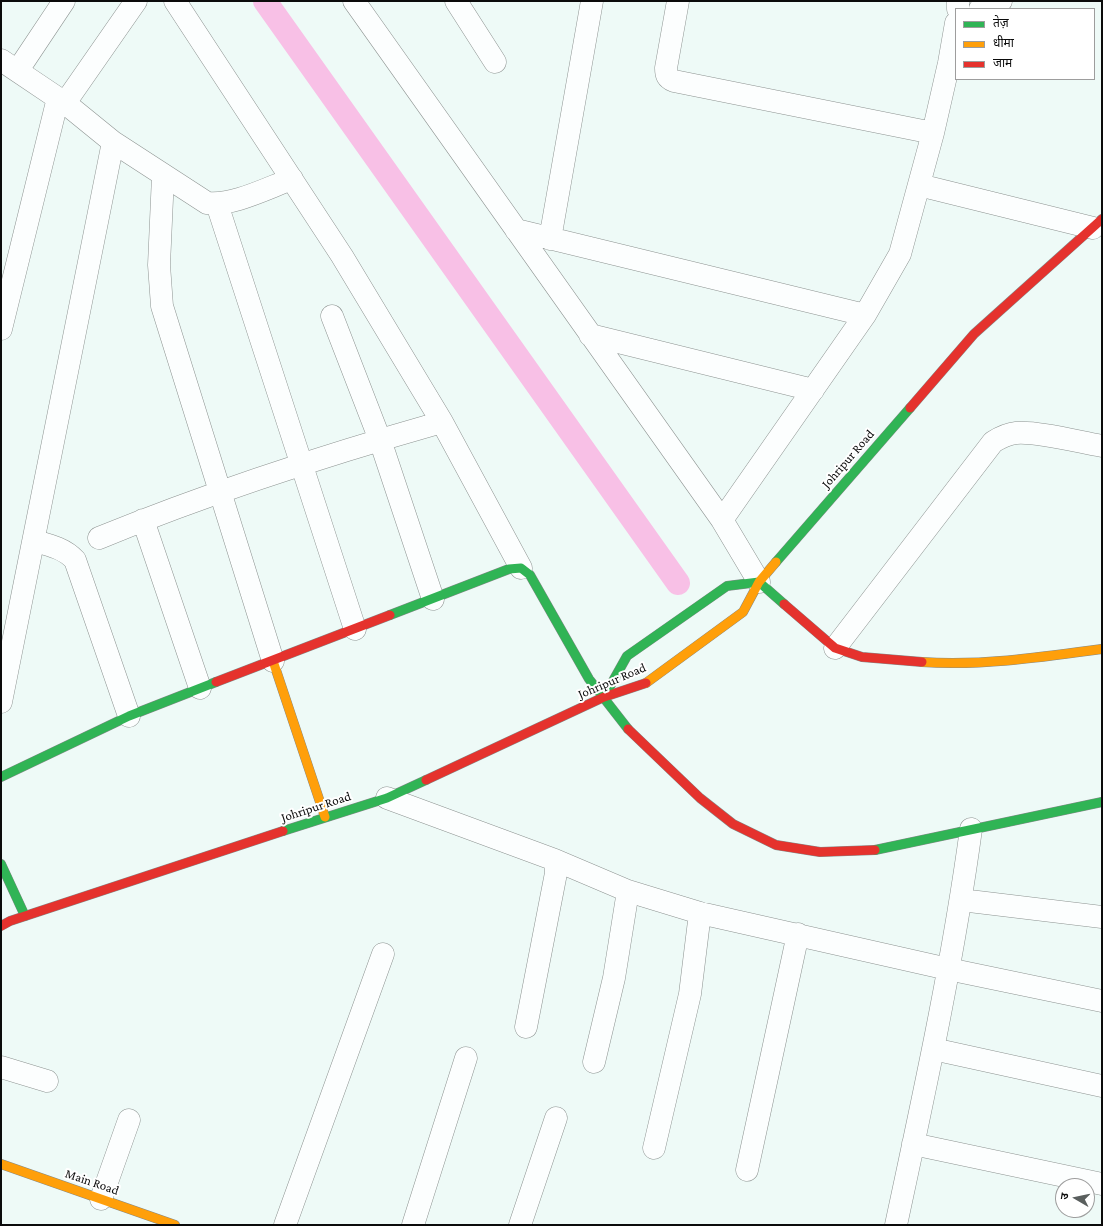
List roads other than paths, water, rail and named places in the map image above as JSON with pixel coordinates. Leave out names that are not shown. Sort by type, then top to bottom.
[{"type":"street","points":[[64,1],[10,65],[62,100],[113,142],[162,176],[207,203],[217,204],[229,201],[292,179]]},
{"type":"street","points":[[1,329],[62,100],[136,1]]},
{"type":"street","points":[[175,1],[342,256],[442,422],[521,568],[530,575],[589,679],[629,730],[700,798],[734,824],[776,845],[820,852],[870,852],[971,829],[1102,802]]},
{"type":"street","points":[[354,1],[722,520],[759,582],[835,648],[862,657],[941,663],[1031,658],[1102,649]]},
{"type":"street","points":[[456,1],[496,62]]},
{"type":"street","points":[[550,239],[592,1]]},
{"type":"street","points":[[678,1],[666,68],[666,74],[669,79],[681,83],[933,133]]},
{"type":"street","points":[[983,8],[1001,1]]},
{"type":"street","points":[[722,520],[865,316],[900,254],[933,133],[950,63],[955,30]]},
{"type":"street","points":[[1,702],[113,142]]},
{"type":"street","points":[[162,176],[159,265],[162,306],[273,661],[309,765],[325,817]]},
{"type":"street","points":[[919,185],[1097,224]]},
{"type":"street","points":[[217,204],[355,629]]},
{"type":"street","name":"Johripur Road","points":[[4,924],[325,817],[387,798],[604,697],[648,682],[743,612],[759,582],[974,334],[1097,224]]},
{"type":"street","points":[[516,230],[865,316]]},
{"type":"street","points":[[332,316],[380,440],[433,599]]},
{"type":"street","points":[[590,335],[813,390]]},
{"type":"street","points":[[99,538],[221,491],[380,440],[442,422]]},
{"type":"street","points":[[835,648],[993,442],[1002,436],[1023,433],[1102,446]]},
{"type":"street","points":[[143,520],[200,688]]},
{"type":"street","points":[[34,541],[58,548],[68,553],[75,560],[129,716]]},
{"type":"street","points":[[1,777],[129,716],[509,569],[521,568]]},
{"type":"street","points":[[604,697],[627,656],[727,586],[759,582]]},
{"type":"street","points":[[387,798],[555,860],[628,891],[700,913],[948,969],[1102,1001]]},
{"type":"street","points":[[896,1225],[933,1049],[961,900],[971,829]]},
{"type":"street","points":[[526,1027],[556,874],[555,860]]},
{"type":"street","points":[[1,864],[25,916]]},
{"type":"street","points":[[594,1062],[614,978],[628,891]]},
{"type":"street","points":[[961,900],[1102,918]]},
{"type":"street","points":[[654,1148],[690,994],[700,913]]},
{"type":"street","points":[[747,1170],[798,934]]},
{"type":"street","points":[[284,1225],[383,954]]},
{"type":"street","points":[[933,1049],[1102,1086]]},
{"type":"street","points":[[412,1225],[466,1058]]},
{"type":"street","points":[[1,1067],[47,1081]]},
{"type":"street","points":[[520,1225],[556,1118]]},
{"type":"street","points":[[101,1199],[128,1120]]},
{"type":"street","points":[[913,1144],[1102,1184]]},
{"type":"street","name":"Main Road","points":[[1,1164],[175,1225]]},
{"type":"waterway","points":[[265,1],[678,583]]}]
